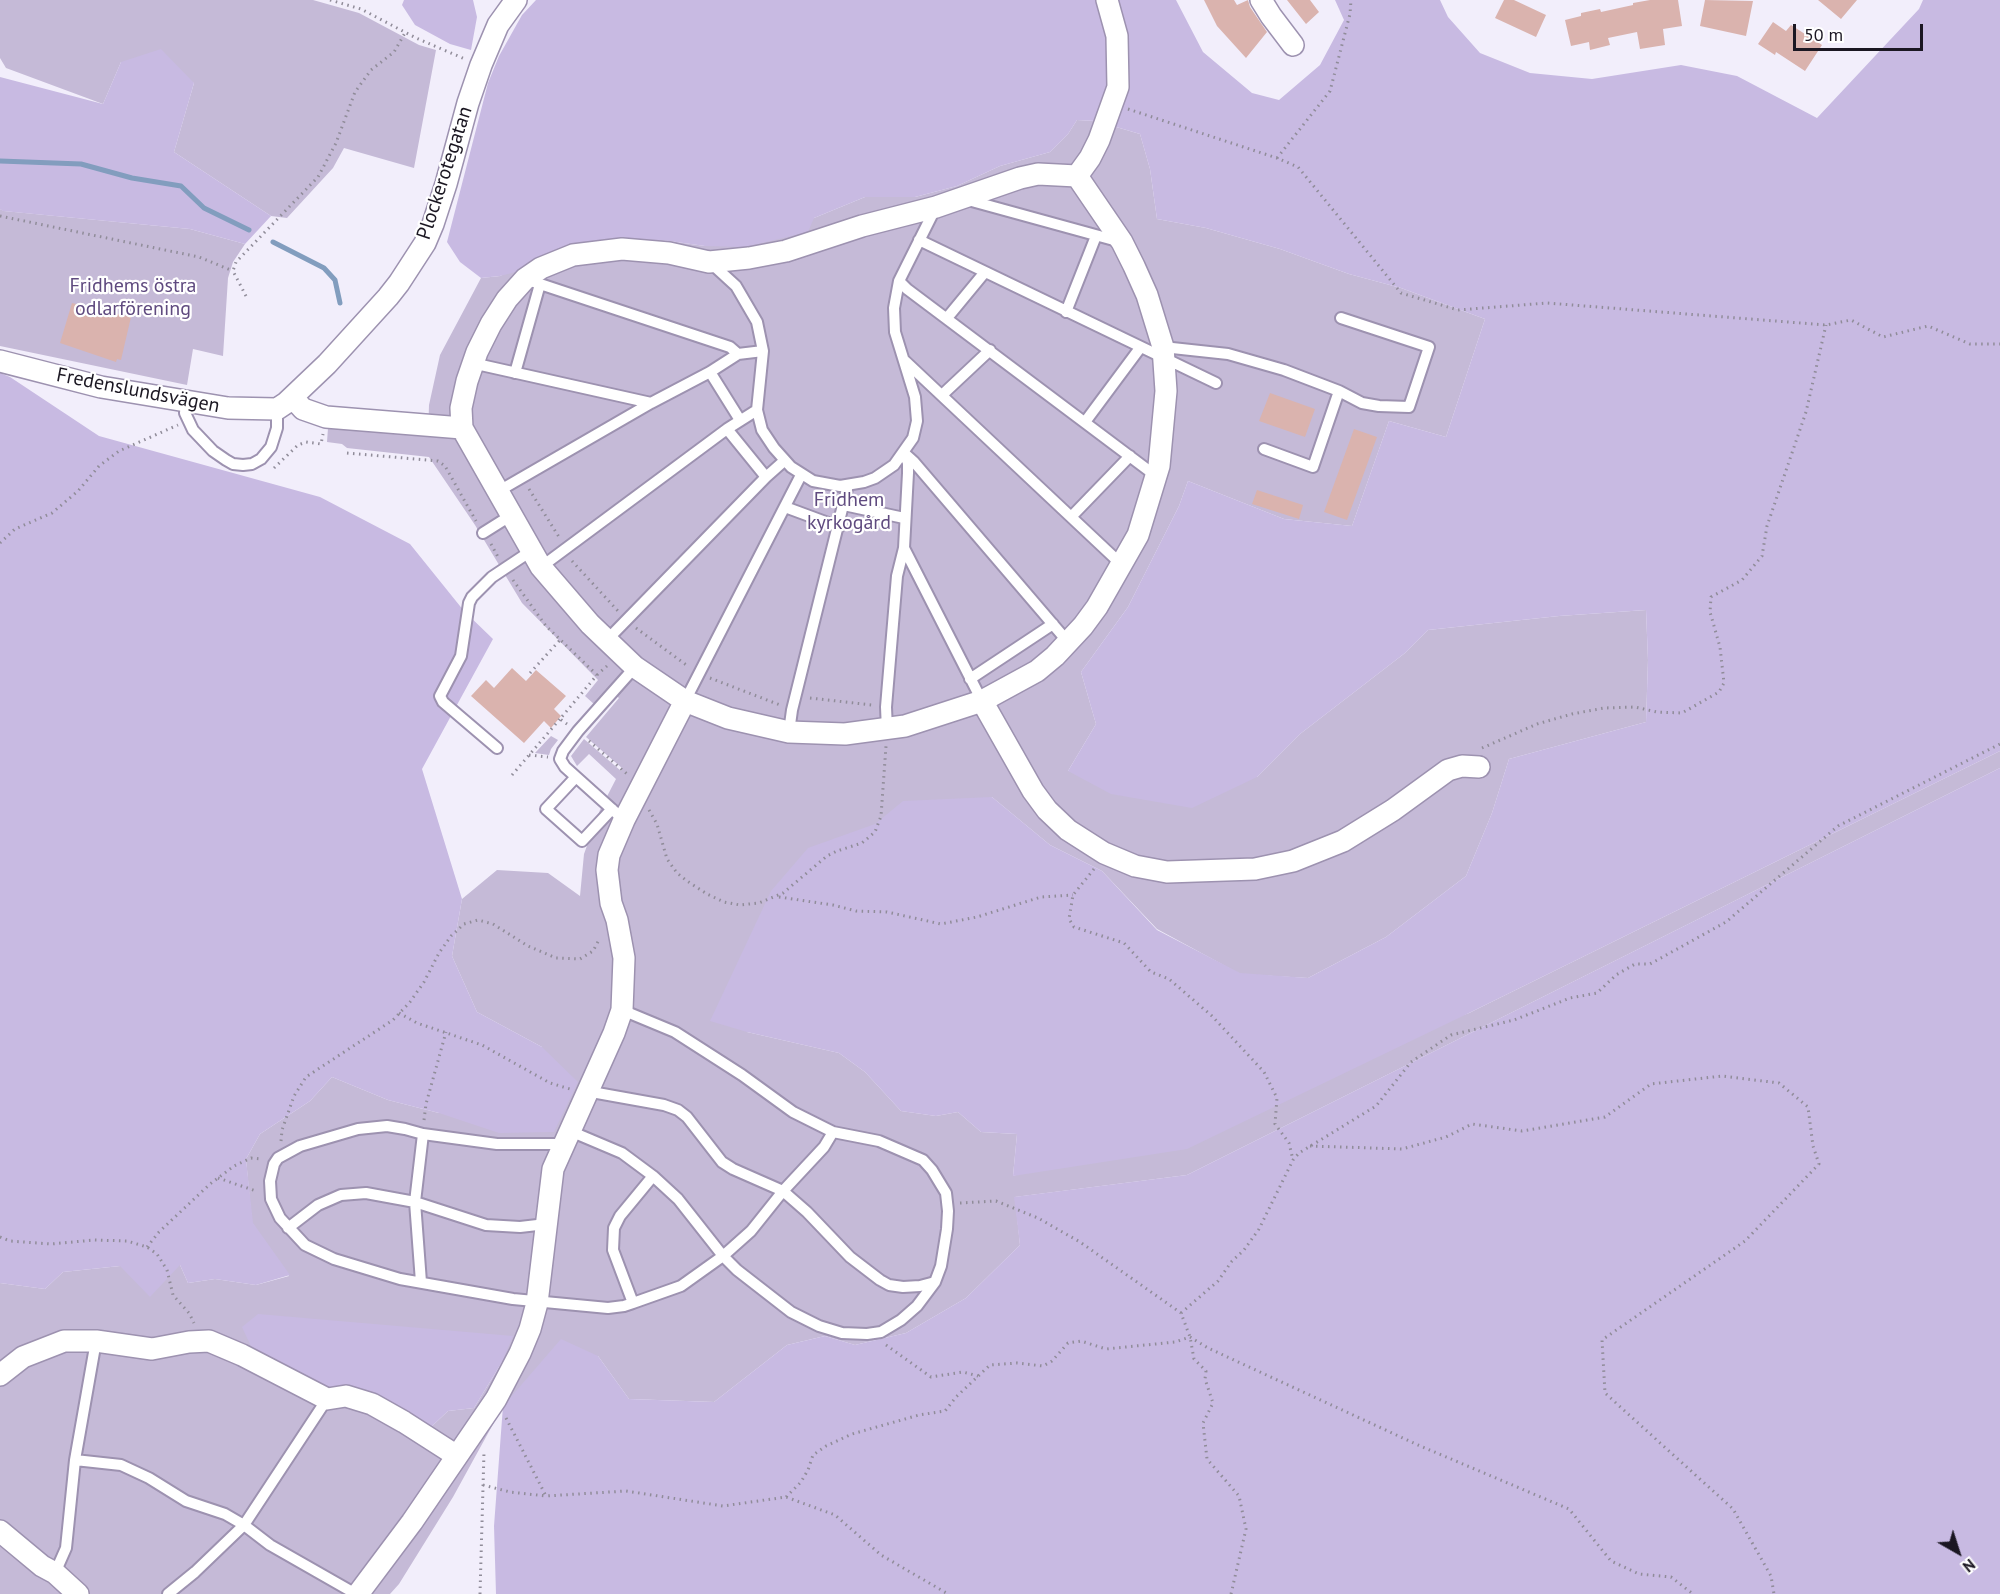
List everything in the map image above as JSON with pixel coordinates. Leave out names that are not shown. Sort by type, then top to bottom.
[{"type":"street","name":"Plockerotegatan","points":[[285,403],[327,364],[388,297],[424,243],[446,184],[481,65],[498,26],[516,0]]},
{"type":"street","points":[[1077,176],[1099,140],[1118,87],[1117,36],[1107,0]]},
{"type":"street","points":[[1261,0],[1293,45]]},
{"type":"street","points":[[1038,174],[1077,176],[1122,242],[1147,294],[1163,353],[1166,391],[1159,466],[1138,535],[1097,607],[1055,656],[1037,670],[982,700],[920,722],[887,730],[845,734],[789,732],[728,718],[685,700],[635,667],[590,624],[536,559],[462,428],[461,408],[472,363],[501,308],[533,281],[541,268],[573,255],[622,249],[669,253],[709,262],[749,258],[786,251],[862,226],[936,207],[1020,178],[1038,174]]},
{"type":"street","name":"Fredenslundsvägen","points":[[0,361],[187,411],[285,403]]},
{"type":"street","points":[[285,403],[326,417],[462,428]]},
{"type":"street","points":[[357,1594],[412,1522],[496,1399],[520,1353],[537,1303],[553,1169],[586,1091],[614,1033],[622,1010],[624,958],[617,920],[611,903],[607,870],[618,814],[642,787],[685,700]]},
{"type":"street","points":[[982,700],[1027,781],[1047,810],[1068,830],[1104,853],[1135,866],[1167,872],[1219,871],[1276,865],[1334,846],[1379,819],[1444,772],[1471,767]]},
{"type":"street","points":[[0,1375],[23,1358],[58,1342],[96,1341],[152,1349],[200,1340],[209,1341],[242,1355],[327,1400],[345,1396],[372,1404],[457,1456]]},
{"type":"street","points":[[0,1531],[36,1562],[55,1573],[78,1594]]},
{"type":"lane","points":[[962,198],[1122,242]]},
{"type":"lane","points":[[709,262],[723,272],[745,298],[757,322],[764,351],[758,410],[762,430],[784,461],[801,475],[828,485],[848,485],[875,478],[888,470],[904,453],[913,438],[917,421],[915,397],[895,332],[894,309],[899,281],[936,207]]},
{"type":"lane","points":[[1066,312],[1096,236]]},
{"type":"lane","points":[[919,240],[1140,348],[1163,353],[1228,354],[1284,370],[1339,391],[1362,403],[1409,407],[1429,347],[1341,318]]},
{"type":"lane","points":[[947,318],[985,272]]},
{"type":"lane","points":[[515,373],[533,281],[730,347],[738,354]]},
{"type":"lane","points":[[899,281],[1156,476]]},
{"type":"lane","points":[[1085,422],[1140,348]]},
{"type":"lane","points":[[942,395],[990,350]]},
{"type":"lane","points":[[497,492],[738,354],[764,351]]},
{"type":"lane","points":[[1163,353],[1216,383]]},
{"type":"lane","points":[[902,359],[1121,564]]},
{"type":"lane","points":[[472,363],[651,403]]},
{"type":"lane","points":[[710,372],[740,420]]},
{"type":"lane","points":[[1264,449],[1313,467],[1339,391]]},
{"type":"lane","points":[[187,411],[193,430],[213,451],[233,464],[243,465],[252,464],[261,459],[271,447],[285,403]]},
{"type":"lane","points":[[497,748],[443,702],[440,696],[461,656],[469,603],[483,584],[505,568],[564,549],[727,429],[758,410]]},
{"type":"lane","points":[[727,429],[766,477]]},
{"type":"lane","points":[[887,730],[886,706],[897,576],[904,548],[908,473],[904,453]]},
{"type":"lane","points":[[904,453],[920,468],[1068,642]]},
{"type":"lane","points":[[1071,517],[1130,456]]},
{"type":"lane","points":[[607,640],[784,461]]},
{"type":"lane","points":[[685,700],[801,475]]},
{"type":"lane","points":[[789,732],[792,710],[848,485]]},
{"type":"lane","points":[[844,505],[904,518]]},
{"type":"lane","points":[[785,507],[839,527]]},
{"type":"lane","points":[[483,532],[510,516]]},
{"type":"lane","points":[[904,548],[982,700]]},
{"type":"lane","points":[[970,679],[1053,624]]},
{"type":"lane","points":[[576,777],[546,809],[582,841],[618,814],[565,767],[560,759],[563,751],[578,732],[635,667]]},
{"type":"lane","points":[[622,1010],[675,1032],[742,1075],[793,1112],[833,1132],[879,1141],[922,1160],[941,1184],[947,1203],[947,1229],[941,1266],[935,1282],[924,1299],[908,1314],[874,1334],[842,1333],[808,1321],[769,1297],[737,1270],[723,1256],[678,1199],[653,1176],[622,1153],[566,1137],[497,1144],[423,1134],[387,1126],[358,1129],[300,1146],[278,1157],[270,1181],[274,1208],[288,1228],[305,1245],[324,1255],[377,1273],[537,1303],[579,1304],[608,1308],[624,1306],[681,1286],[723,1256],[751,1231],[783,1191],[824,1147],[833,1132]]},
{"type":"lane","points":[[586,1091],[664,1105],[678,1110],[687,1117],[722,1162],[734,1170],[783,1191],[807,1212],[850,1257],[880,1280],[890,1285],[903,1287],[935,1282]]},
{"type":"lane","points":[[421,1282],[415,1202],[423,1134]]},
{"type":"lane","points":[[633,1303],[614,1257],[612,1238],[616,1221],[653,1176]]},
{"type":"lane","points":[[288,1228],[318,1205],[342,1195],[366,1192],[415,1202],[486,1225],[520,1227],[546,1224]]},
{"type":"lane","points":[[55,1573],[66,1548],[75,1460],[96,1341]]},
{"type":"lane","points":[[168,1594],[244,1526],[327,1400]]},
{"type":"lane","points":[[75,1460],[121,1465],[149,1478],[186,1501],[225,1514],[270,1545],[357,1594]]},
{"type":"path","points":[[330,0],[361,9],[405,33],[481,65]]},
{"type":"path","points":[[1277,158],[1330,91],[1350,14],[1351,0]]},
{"type":"path","points":[[233,271],[236,262],[318,177],[336,143],[355,92],[371,70],[393,52],[405,33]]},
{"type":"path","points":[[1112,107],[1134,111],[1298,167],[1401,293],[1458,310],[1547,303],[1827,325],[1851,320],[1883,337],[1928,326],[1970,344],[2000,344]]},
{"type":"path","points":[[0,216],[199,256],[233,271],[246,296]]},
{"type":"path","points":[[1471,767],[1475,752],[1537,724],[1604,708],[1635,707],[1657,712],[1682,712],[1719,692],[1724,683],[1720,647],[1710,612],[1711,597],[1742,580],[1762,556],[1767,526],[1806,412],[1827,325]]},
{"type":"path","points":[[0,543],[15,529],[52,513],[78,491],[99,466],[119,451],[187,411]]},
{"type":"path","points":[[274,468],[298,445],[306,442],[321,444]]},
{"type":"path","points":[[347,453],[438,462],[445,466],[505,568],[534,611],[560,640],[597,675],[512,775]]},
{"type":"path","points":[[522,477],[564,549],[626,620],[699,674],[792,710]]},
{"type":"path","points":[[530,673],[560,640]]},
{"type":"path","points":[[796,696],[886,706]]},
{"type":"path","points":[[560,719],[642,787],[643,801],[657,824],[667,858],[687,881],[707,894],[733,904],[753,904],[777,896],[827,856],[862,843],[876,832],[881,816],[887,730]]},
{"type":"path","points":[[1180,1313],[1218,1281],[1232,1261],[1244,1250],[1259,1229],[1293,1160],[1299,1153],[1376,1106],[1411,1062],[1451,1035],[1514,1020],[1570,998],[1597,993],[1616,975],[1635,964],[1650,964],[1726,922],[1838,826],[2000,744]]},
{"type":"path","points":[[1104,853],[1099,863],[1073,895],[1069,919],[1074,927],[1124,943],[1150,972],[1169,979],[1212,1016],[1264,1072],[1277,1098],[1275,1124],[1289,1143],[1293,1160]]},
{"type":"path","points":[[777,896],[856,911],[887,912],[941,924],[977,917],[1041,897],[1073,895]]},
{"type":"path","points":[[147,1247],[159,1232],[234,1166],[251,1158],[278,1157],[282,1130],[294,1096],[306,1077],[393,1020],[424,982],[451,936],[464,924],[478,920],[493,924],[528,946],[556,958],[580,959],[597,945],[602,932]]},
{"type":"path","points":[[399,1013],[417,1023],[482,1045],[550,1083],[586,1091]]},
{"type":"path","points":[[423,1134],[426,1104],[446,1032]]},
{"type":"path","points":[[1310,1146],[1402,1149],[1446,1137],[1472,1124],[1522,1131],[1558,1125],[1605,1117],[1651,1084],[1722,1076],[1779,1083],[1808,1107],[1813,1146],[1819,1164],[1745,1241],[1602,1340],[1605,1393],[1733,1509],[1771,1576],[1774,1594]]},
{"type":"path","points":[[218,1178],[270,1193]]},
{"type":"path","points":[[947,1203],[996,1201],[1038,1218],[1080,1242],[1180,1313],[1190,1337],[1194,1359],[1206,1371],[1213,1403],[1203,1423],[1207,1459],[1239,1496],[1246,1529],[1231,1594]]},
{"type":"path","points":[[0,1237],[10,1242],[51,1244],[94,1240],[127,1241],[147,1247],[157,1254],[167,1270],[173,1295],[193,1319],[200,1340]]},
{"type":"path","points":[[874,1334],[931,1377],[963,1372],[978,1376]]},
{"type":"path","points":[[786,1497],[801,1482],[813,1455],[826,1446],[863,1431],[945,1410],[990,1365],[1017,1363],[1043,1366],[1052,1361],[1068,1343],[1081,1341],[1106,1349],[1175,1342],[1190,1337],[1208,1348],[1418,1445],[1569,1509],[1611,1561],[1639,1574],[1671,1577],[1694,1594]]},
{"type":"path","points":[[496,1399],[546,1496]]},
{"type":"path","points":[[480,1594],[484,1446]]},
{"type":"path","points":[[483,1485],[510,1492],[546,1496],[626,1491],[723,1506],[786,1497],[835,1515],[881,1555],[948,1594]]},
{"type":"green space","points":[[0,0],[313,0],[359,13],[419,45],[436,50],[414,168],[344,148],[333,168],[287,218],[271,216],[174,152],[194,83],[121,62],[103,104],[6,68],[0,58]]},
{"type":"green space","name":"Fridhem kyrkogård","points":[[1077,120],[1096,121],[1140,134],[1150,169],[1157,219],[1206,228],[1280,249],[1349,274],[1401,288],[1485,319],[1446,437],[1389,421],[1352,526],[1284,519],[1188,481],[1179,506],[1128,607],[1081,672],[1096,724],[1068,771],[1257,777],[1300,734],[1405,653],[1428,630],[1559,616],[1646,610],[1648,660],[1646,722],[1509,759],[1492,813],[1466,876],[1386,937],[1308,978],[1240,974],[1157,929],[1102,871],[1050,845],[992,797],[747,1032],[839,1053],[865,1072],[901,1111],[936,1116],[958,1112],[981,1132],[1017,1134],[1013,1176],[1469,1013],[2000,751],[2000,768],[1187,1175],[1015,1197],[1020,1245],[966,1298],[906,1333],[855,1345],[825,1336],[787,1345],[714,1402],[629,1399],[598,1356],[503,1406],[453,1497],[399,1584],[390,1594],[0,1594],[0,1283],[45,1289],[63,1272],[120,1266],[180,1265],[188,1283],[215,1279],[256,1285],[289,1276],[252,1223],[246,1159],[260,1134],[310,1101],[332,1077],[388,1100],[439,1113],[542,1047],[477,1012],[452,956],[462,899],[497,870],[548,873],[580,896],[584,854],[600,810],[616,779],[589,754],[577,766],[571,756],[584,739],[621,771],[622,768],[586,737],[619,698],[608,690],[595,705],[585,696],[598,680],[522,603],[475,525],[429,457],[347,448],[342,444],[327,442],[328,428],[428,436],[429,405],[440,355],[481,278],[500,276],[559,249],[581,243],[662,240],[705,246],[814,218],[865,197],[915,197],[957,186],[1000,166],[1050,152],[1068,134]],"holes":[[[502,1362],[474,1408],[448,1411],[431,1427],[369,1392]]]},
{"type":"green space","name":"Fridhems östra odlarförening","points":[[0,209],[190,229],[245,244],[233,262],[228,278],[223,356],[193,349],[187,385],[0,346]]},
{"type":"green space","points":[[551,736],[558,740],[549,755],[535,753]]},
{"type":"shaded area","points":[[404,0],[473,0],[477,17],[471,50],[450,44],[415,25],[402,5]]},
{"type":"shaded area","points":[[536,0],[1176,0],[1203,52],[1252,93],[1279,100],[1320,65],[1344,20],[1335,0],[1440,0],[1448,17],[1480,53],[1530,73],[1592,79],[1681,65],[1737,76],[1817,118],[1919,9],[1923,0],[2000,0],[2000,751],[1469,1013],[1187,1149],[1013,1176],[1017,1134],[981,1132],[958,1112],[936,1116],[901,1111],[865,1072],[839,1053],[710,1021],[771,891],[808,848],[875,824],[903,801],[992,797],[1050,845],[1102,871],[1157,930],[1240,973],[1308,978],[1386,937],[1466,876],[1492,813],[1509,759],[1646,722],[1648,660],[1646,610],[1559,616],[1428,630],[1405,653],[1300,734],[1257,777],[1192,808],[1111,794],[1068,771],[1096,724],[1081,672],[1128,607],[1179,506],[1188,481],[1284,519],[1352,526],[1389,421],[1446,437],[1485,319],[1401,288],[1349,274],[1280,249],[1206,228],[1157,219],[1150,169],[1140,134],[1096,121],[1077,120],[1068,134],[1050,152],[1000,166],[957,186],[915,197],[865,197],[814,218],[808,232],[745,247],[705,246],[662,240],[581,243],[559,249],[523,270],[481,278],[460,262],[447,242],[488,83],[499,56],[522,15]]},
{"type":"shaded area","points":[[161,49],[194,83],[174,152],[271,216],[245,244],[190,229],[0,209],[0,77],[103,104],[121,62]]},
{"type":"shaded area","points":[[0,373],[10,377],[99,436],[320,497],[410,544],[464,611],[493,639],[422,769],[462,899],[452,956],[477,1012],[542,1047],[578,1082],[554,1132],[499,1133],[439,1113],[388,1100],[332,1077],[310,1101],[260,1134],[246,1159],[253,1223],[290,1275],[256,1285],[215,1279],[188,1283],[180,1265],[150,1297],[120,1266],[63,1272],[45,1289],[0,1283]]},
{"type":"shaded area","points":[[2000,768],[2000,1594],[496,1594],[494,1526],[503,1406],[561,1339],[598,1356],[629,1399],[714,1402],[787,1345],[825,1336],[855,1345],[906,1333],[966,1298],[1020,1245],[1014,1197],[1187,1175]]},
{"type":"shaded area","points":[[258,1314],[513,1336],[502,1362],[474,1408],[448,1411],[431,1427],[369,1392],[330,1388],[255,1355],[242,1327]]},
{"type":"building","points":[[1204,0],[1234,0],[1237,5],[1248,0],[1250,7],[1267,32],[1246,58],[1217,26]]},
{"type":"building","points":[[1287,0],[1310,0],[1319,12],[1306,24]]},
{"type":"building","points":[[1504,0],[1514,0],[1546,15],[1536,37],[1495,18]]},
{"type":"building","points":[[1650,0],[1678,0],[1682,26],[1663,29],[1665,45],[1640,49],[1637,32],[1608,38],[1610,45],[1590,50],[1589,42],[1571,46],[1565,20],[1581,16],[1581,13],[1600,9],[1601,12]]},
{"type":"building","points":[[1705,0],[1753,1],[1746,36],[1700,26]]},
{"type":"building","points":[[1818,0],[1857,0],[1841,19]]},
{"type":"building","points":[[1773,22],[1786,31],[1791,25],[1822,45],[1805,71],[1776,52],[1775,55],[1758,44]]},
{"type":"building","points":[[72,303],[131,317],[121,360],[117,359],[116,362],[60,343]]},
{"type":"building","points":[[1270,393],[1315,409],[1305,437],[1259,421]]},
{"type":"building","points":[[1354,429],[1377,437],[1347,520],[1324,512]]},
{"type":"building","points":[[1257,490],[1303,505],[1299,519],[1252,504]]},
{"type":"building","points":[[512,668],[526,681],[536,670],[566,696],[554,709],[561,716],[551,728],[544,721],[524,743],[471,696],[486,680],[494,688]]},
{"type":"waterway","points":[[0,161],[81,164],[132,178],[181,186],[204,208],[249,230]]},
{"type":"waterway","points":[[273,242],[324,268],[335,280],[340,303]]}]
